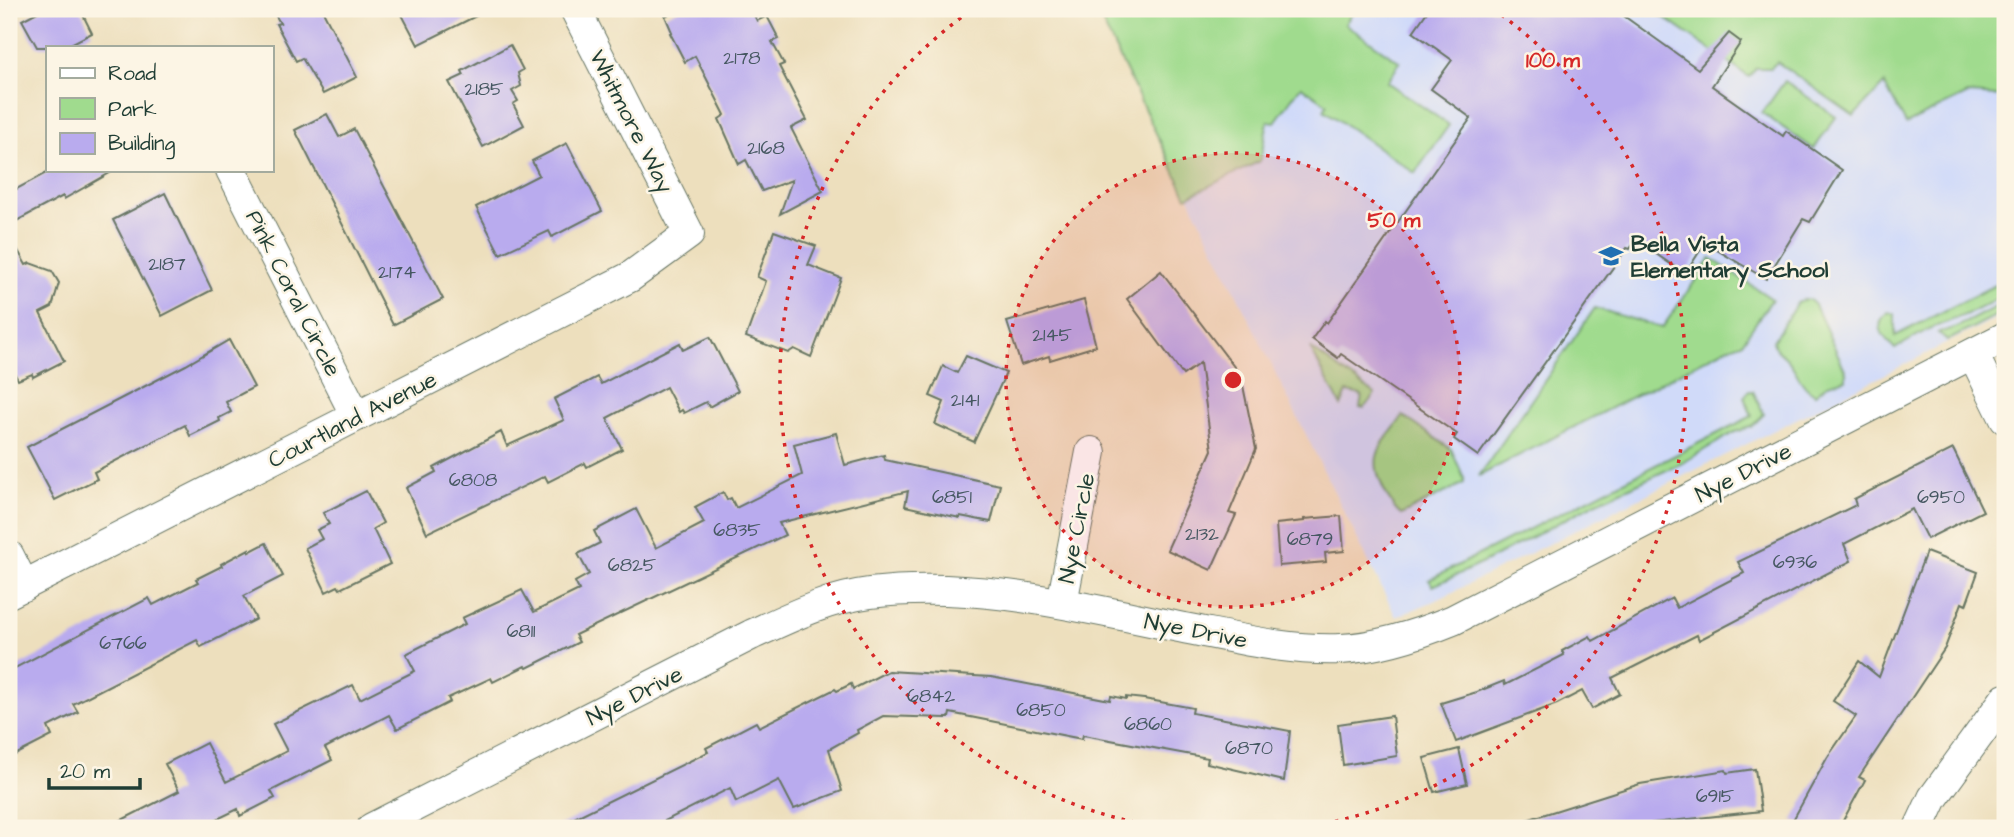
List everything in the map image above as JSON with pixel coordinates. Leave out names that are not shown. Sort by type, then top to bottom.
[{"type":"street","name":"Whitmore Way","points":[[575,9],[689,234]]},
{"type":"street","name":"Pink Coral Circle","points":[[232,172],[356,416]]},
{"type":"street","name":"Courtland Avenue","points":[[16,589],[630,277],[689,234]]},
{"type":"street","name":"Nye Drive","points":[[372,828],[751,635],[805,610],[867,593],[933,588],[996,593],[1062,603],[1279,647],[1343,649],[1399,639],[1453,620],[2005,337]]},
{"type":"street","points":[[1973,354],[2005,419]]},
{"type":"street","name":"Nye Circle","points":[[1062,603],[1091,452]]},
{"type":"street","points":[[9,556],[16,589]]},
{"type":"street","points":[[1919,828],[1933,798],[2005,699]]},
{"type":"shaded area","name":"Bella Vista Elementary School","points":[[1096,9],[2005,9],[2005,314],[1441,598],[1396,617]]},
{"type":"green space","points":[[1096,9],[1355,9],[1345,24],[1400,62],[1387,82],[1449,125],[1415,173],[1324,110],[1327,104],[1301,86],[1275,122],[1268,121],[1260,161],[1187,197]]},
{"type":"green space","points":[[1652,9],[2005,9],[2005,91],[1997,96],[1968,94],[1906,124],[1884,84],[1854,116],[1777,62],[1771,68],[1756,68],[1749,77]]},
{"type":"green space","points":[[1785,81],[1836,117],[1814,149],[1762,113]]},
{"type":"green space","points":[[1711,258],[1772,299],[1742,343],[1727,348],[1479,476],[1595,308],[1662,328]]},
{"type":"green space","points":[[2005,280],[2005,295],[1927,330],[1895,349],[1881,331],[1881,322],[1888,312],[1895,314],[1895,336]]},
{"type":"green space","points":[[1805,299],[1815,305],[1846,372],[1846,379],[1828,384],[1815,394],[1806,387],[1790,362],[1776,349],[1773,341],[1797,303]]},
{"type":"green space","points":[[2005,302],[2005,311],[1947,341],[1938,333],[1957,327]]},
{"type":"green space","points":[[1310,348],[1375,394],[1364,408],[1360,408],[1362,395],[1347,392],[1341,406]]},
{"type":"green space","points":[[1749,391],[1753,391],[1764,414],[1751,427],[1735,432],[1682,463],[1593,504],[1487,561],[1433,586],[1429,580],[1752,416],[1744,397]]},
{"type":"green space","points":[[1403,416],[1451,449],[1464,483],[1401,515],[1379,479],[1377,459],[1383,444]]},
{"type":"building","points":[[43,9],[80,9],[92,33],[67,46],[37,47],[22,20]]},
{"type":"building","points":[[272,9],[322,9],[357,77],[323,94],[302,58],[296,61],[276,24],[280,23]]},
{"type":"building","points":[[399,9],[490,9],[418,45]]},
{"type":"building","points":[[679,9],[751,9],[757,21],[767,16],[779,39],[772,42],[784,64],[779,66],[807,120],[791,128],[823,191],[780,214],[792,180],[762,191],[746,160],[739,164],[719,119],[725,115],[695,56],[685,62],[670,33],[672,32],[665,16]]},
{"type":"building","name":"Bella Vista Elementary School","points":[[1429,9],[1614,9],[1698,69],[1729,33],[1741,42],[1712,86],[1783,136],[1786,131],[1842,170],[1810,222],[1803,219],[1766,279],[1705,243],[1685,274],[1636,240],[1630,249],[1627,248],[1478,456],[1454,439],[1457,434],[1341,354],[1338,358],[1312,339],[1325,321],[1327,323],[1471,118],[1431,89],[1452,60],[1413,32]]},
{"type":"building","points":[[510,45],[523,70],[518,73],[521,86],[512,91],[518,101],[513,104],[524,125],[483,147],[449,82],[464,75],[462,71]]},
{"type":"building","points":[[327,114],[339,137],[354,129],[443,299],[393,325],[295,130]]},
{"type":"building","points":[[567,143],[602,211],[552,237],[549,231],[500,254],[476,207],[539,175],[532,161]]},
{"type":"building","points":[[48,172],[111,172],[64,199],[63,196],[9,225],[9,193]]},
{"type":"building","points":[[165,193],[212,290],[162,316],[113,220]]},
{"type":"building","points":[[774,231],[816,246],[808,265],[841,278],[811,357],[794,349],[788,353],[746,337],[766,281],[757,277]]},
{"type":"building","points":[[9,234],[26,265],[30,263],[52,271],[59,283],[52,307],[40,313],[64,361],[33,377],[32,374],[18,380],[9,363]]},
{"type":"building","points":[[1161,271],[1241,376],[1256,449],[1229,513],[1236,515],[1211,570],[1167,550],[1212,450],[1200,363],[1183,375],[1127,299]]},
{"type":"building","points":[[1084,300],[1096,346],[1050,360],[1049,356],[1021,365],[1007,322]]},
{"type":"building","points":[[710,337],[738,391],[709,407],[706,402],[684,413],[682,410],[679,412],[666,387],[607,418],[622,449],[587,467],[585,463],[548,482],[545,476],[427,533],[406,488],[436,472],[434,468],[501,432],[507,446],[564,420],[554,399],[597,377],[601,384],[680,343],[683,350]]},
{"type":"building","points":[[229,340],[254,387],[226,402],[231,412],[219,418],[220,421],[190,436],[185,425],[94,472],[97,479],[55,500],[27,447]]},
{"type":"building","points":[[966,356],[1006,373],[974,442],[935,424],[944,402],[930,396],[943,366],[957,373]]},
{"type":"building","points":[[836,433],[845,465],[884,455],[885,460],[1000,485],[991,522],[905,506],[908,491],[779,523],[785,535],[575,635],[579,642],[527,668],[525,666],[493,682],[491,678],[448,698],[450,702],[397,729],[389,715],[325,748],[332,760],[271,791],[275,798],[240,816],[238,809],[199,828],[106,828],[179,791],[165,764],[206,743],[226,782],[287,751],[273,724],[353,685],[360,699],[415,671],[406,654],[465,624],[462,618],[522,590],[534,612],[579,590],[575,582],[589,574],[578,554],[600,543],[594,531],[636,509],[656,548],[704,523],[695,507],[723,492],[727,500],[731,498],[736,508],[802,475],[794,444]]},
{"type":"building","points":[[1953,449],[1983,511],[1927,539],[1912,509],[1844,544],[1851,561],[1699,640],[1697,635],[1612,678],[1620,694],[1592,709],[1582,691],[1557,704],[1456,742],[1441,703],[1504,681],[1505,685],[1564,655],[1562,651],[1590,636],[1593,641],[1672,598],[1677,608],[1744,573],[1738,562],[1856,505],[1854,499]]},
{"type":"building","points":[[366,491],[383,523],[373,529],[390,564],[340,589],[338,586],[326,592],[305,548],[322,539],[317,530],[329,524],[323,513]]},
{"type":"building","points":[[1341,516],[1344,551],[1325,553],[1326,562],[1279,566],[1276,524]]},
{"type":"building","points":[[266,543],[283,576],[244,596],[256,619],[201,647],[197,640],[73,704],[78,712],[48,727],[52,736],[9,758],[9,671],[149,598],[153,605],[198,582],[196,579],[222,566],[221,564]]},
{"type":"building","points":[[1926,552],[1978,572],[1966,605],[1962,603],[1945,648],[1859,777],[1865,780],[1839,828],[1809,828],[1793,820],[1827,758],[1856,716],[1833,701],[1859,661],[1879,677]]},
{"type":"building","points":[[888,671],[991,677],[1110,700],[1111,696],[1144,699],[1193,708],[1192,713],[1290,731],[1284,781],[1207,763],[1208,758],[1083,735],[1082,739],[950,713],[949,718],[883,716],[829,749],[842,791],[794,809],[779,780],[736,802],[730,788],[651,828],[554,828],[708,752],[706,748],[756,722],[759,727],[835,689],[837,691],[851,684],[853,689]]},
{"type":"building","points":[[1392,716],[1397,756],[1343,765],[1338,724]]},
{"type":"building","points":[[1459,749],[1467,784],[1434,792],[1424,758]]},
{"type":"building","points":[[1755,769],[1761,811],[1652,823],[1653,828],[1517,828],[1517,823],[1640,784],[1726,770],[1727,773]]},
{"type":"place","name":"Bella Vista Elementary School","points":[[1611,256]]}]
